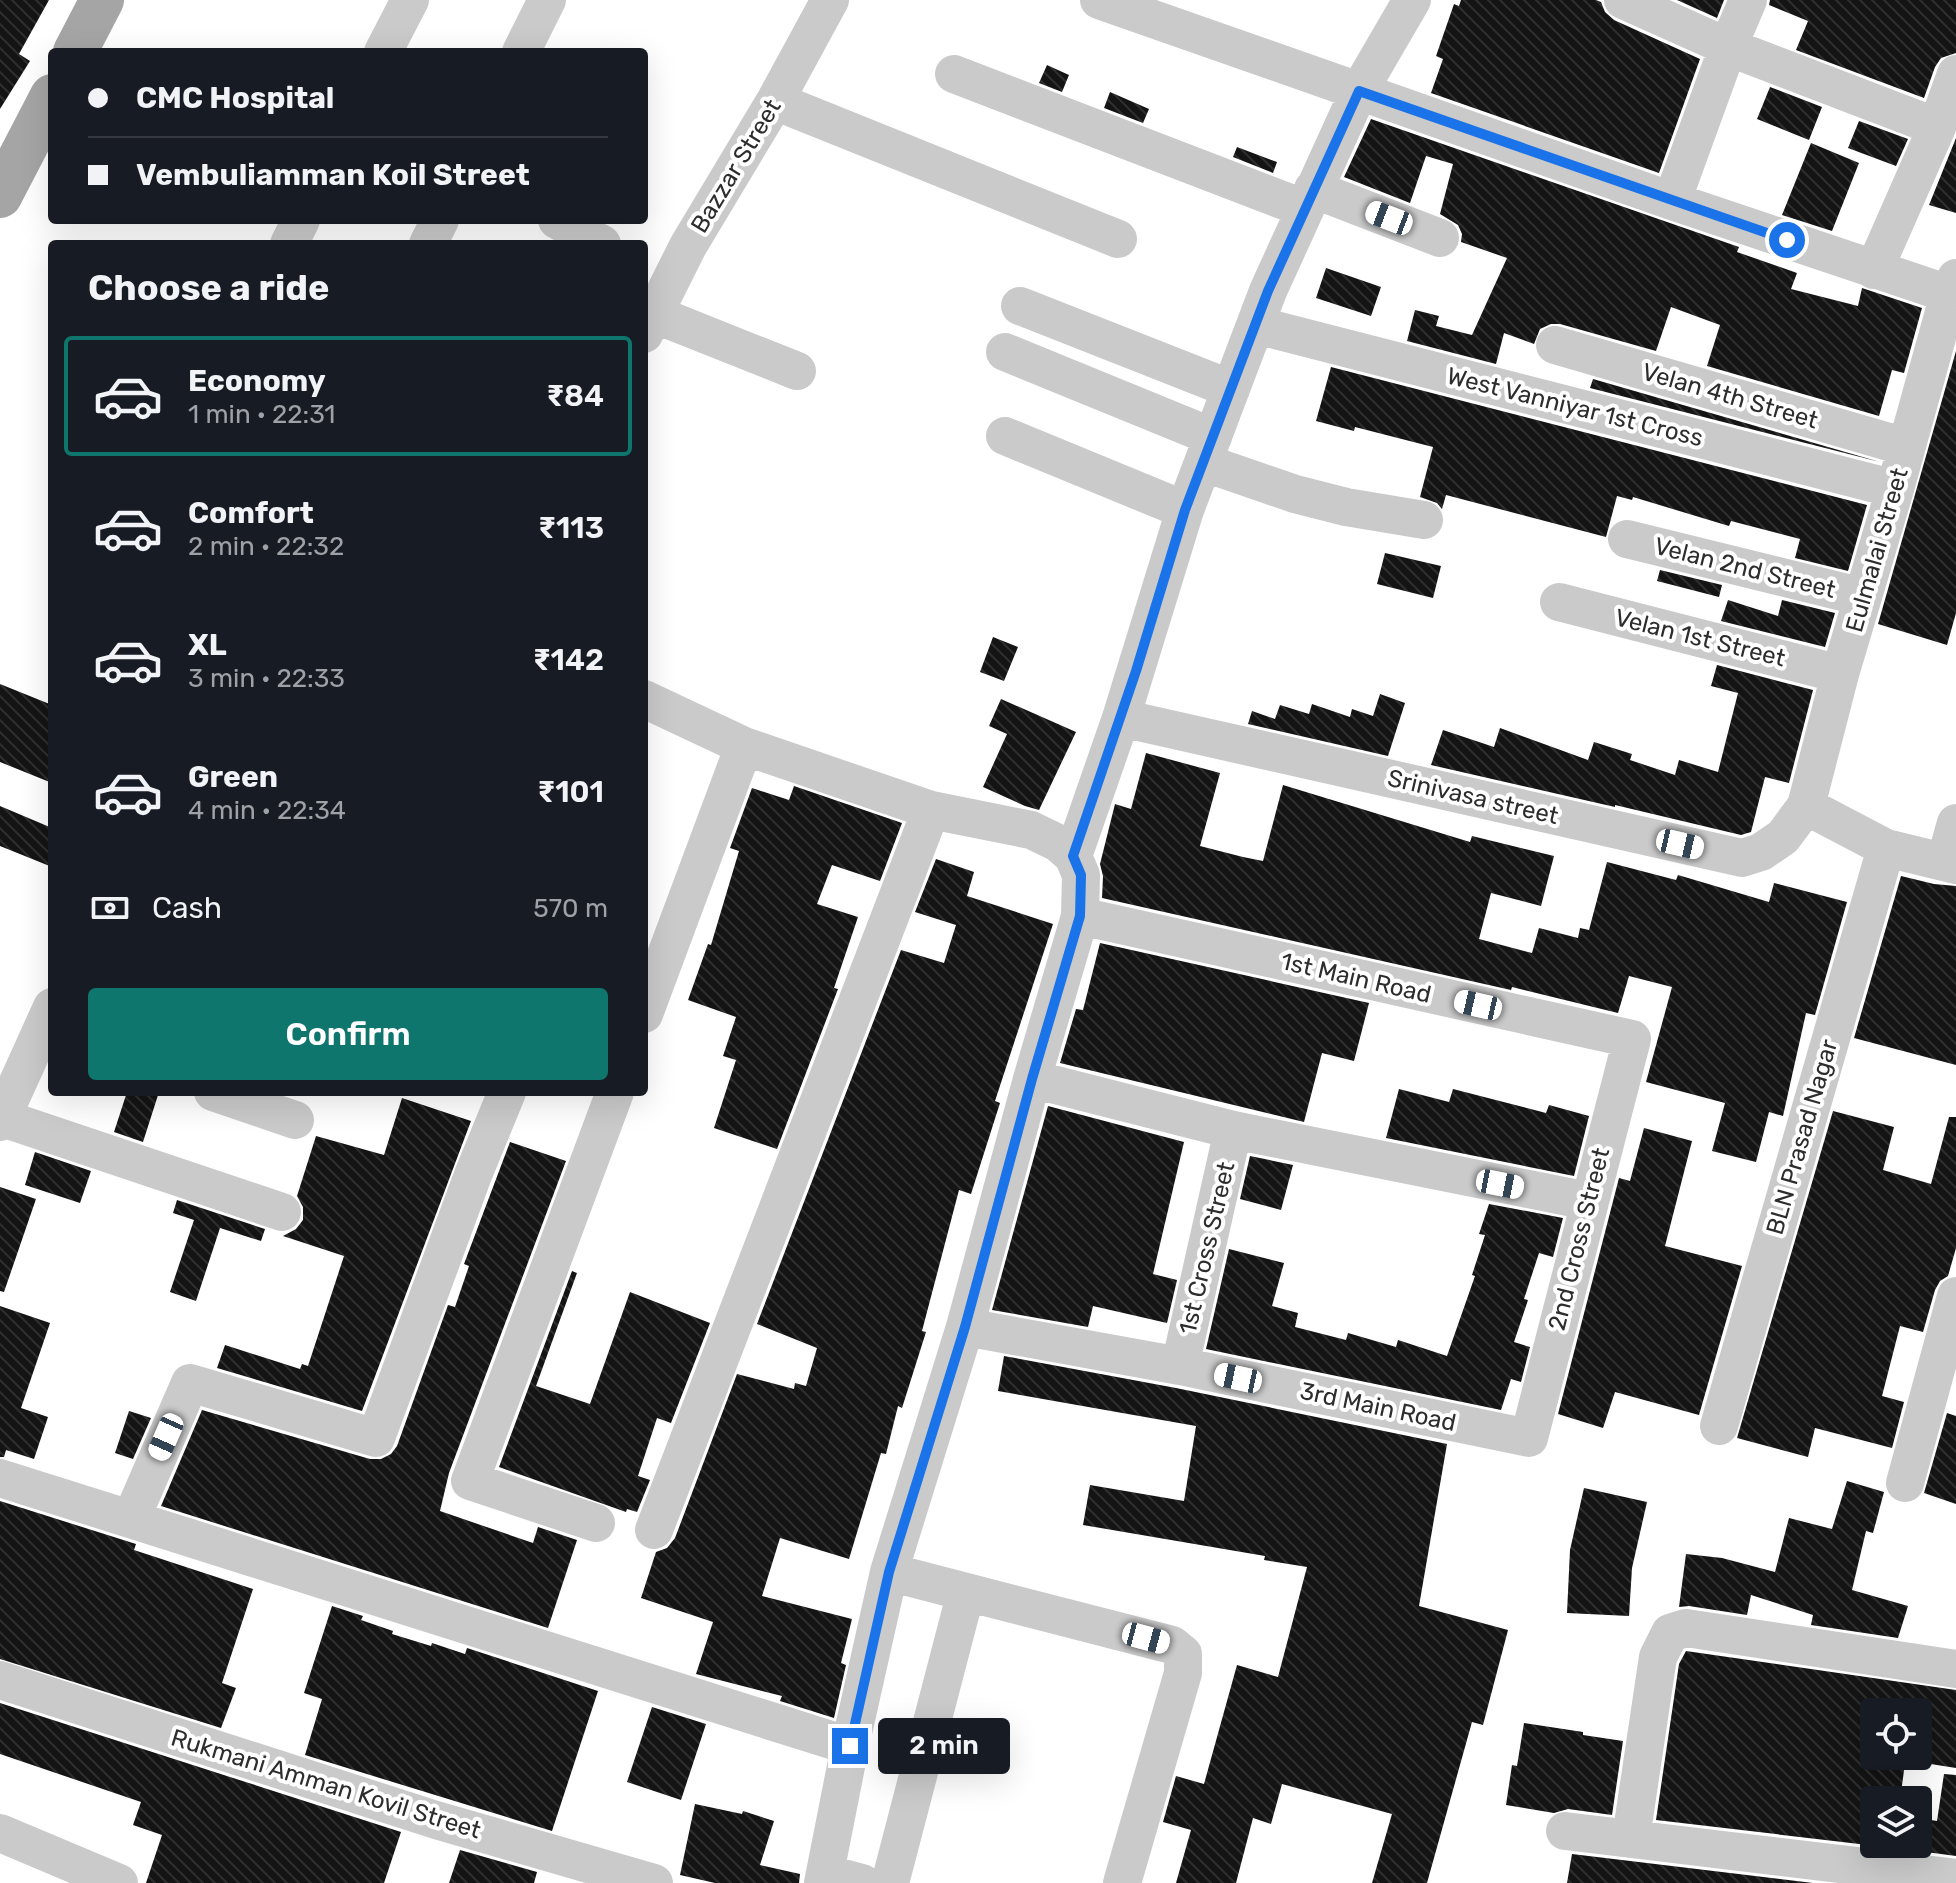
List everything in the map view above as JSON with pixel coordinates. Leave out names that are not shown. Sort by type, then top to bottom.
[{"type":"main road","points":[[77,48],[102,0]]},
{"type":"main road","points":[[0,196],[48,104]]},
{"type":"street","points":[[385,48],[410,0]]},
{"type":"street","points":[[523,48],[547,0]]},
{"type":"street","name":"Bazzar Street","points":[[653,299],[775,101],[830,0]]},
{"type":"street","points":[[1099,0],[1874,270],[1952,286]]},
{"type":"street","points":[[1073,856],[1121,718],[1185,510],[1256,325],[1308,198],[1359,91],[1412,0]]},
{"type":"street","points":[[1623,0],[1728,47],[1937,127]]},
{"type":"street","points":[[1672,201],[1748,0]]},
{"type":"street","points":[[954,74],[1308,198],[1440,238]]},
{"type":"street","points":[[1874,270],[1937,127],[1956,74]]},
{"type":"street","points":[[775,101],[1118,239]]},
{"type":"street","points":[[564,224],[594,240]]},
{"type":"street","name":"Eulmalai Street","points":[[1806,806],[1840,674],[1952,286]]},
{"type":"street","points":[[653,299],[797,371]]},
{"type":"street","points":[[1020,306],[1231,389]]},
{"type":"street","name":"West Vanniyar 1st Cross","points":[[1256,325],[1895,489]]},
{"type":"street","name":"Velan 4th Street","points":[[1555,345],[1906,447]]},
{"type":"street","points":[[1005,352],[1295,494],[1346,507],[1424,520]]},
{"type":"street","points":[[1005,436],[1185,510]]},
{"type":"street","name":"Velan 2nd Street","points":[[1627,539],[1863,597]]},
{"type":"street","name":"Velan 1st Street","points":[[1559,602],[1840,674]]},
{"type":"street","points":[[648,701],[744,746],[931,810],[1031,830],[1058,843],[1073,856],[1081,875],[1080,916],[965,1327],[889,1572],[850,1746],[824,1878],[862,1883]]},
{"type":"street","name":"Srinivasa street","points":[[1121,718],[1742,858],[1761,852],[1783,837],[1806,806]]},
{"type":"street","points":[[648,1003],[744,746]]},
{"type":"street","points":[[1806,806],[1886,848],[1951,864],[1956,823]]},
{"type":"street","points":[[654,1530],[931,810]]},
{"type":"street","name":"BLN Prasad Nagar","points":[[1719,1426],[1886,848]]},
{"type":"street","name":"1st Main Road","points":[[1080,916],[1632,1039]]},
{"type":"street","points":[[48,1025],[1,1120],[282,1212]]},
{"type":"street","name":"2nd Cross Street","points":[[1529,1438],[1632,1039]]},
{"type":"street","points":[[1032,1079],[1233,1130],[1588,1201]]},
{"type":"street","points":[[225,1096],[295,1120]]},
{"type":"street","points":[[131,1519],[190,1383],[376,1438],[505,1096]]},
{"type":"street","points":[[596,1523],[470,1481],[614,1096]]},
{"type":"street","name":"1st Cross Street","points":[[1180,1366],[1233,1130]]},
{"type":"street","points":[[1905,1483],[1956,1296]]},
{"type":"street","name":"3rd Main Road","points":[[965,1327],[1180,1366],[1529,1438]]},
{"type":"street","points":[[0,1478],[850,1746]]},
{"type":"street","points":[[889,1572],[1172,1645],[1183,1654],[1183,1673],[1122,1883]]},
{"type":"street","points":[[890,1883],[966,1592]]},
{"type":"street","points":[[1631,1838],[1658,1657],[1670,1633],[1686,1628],[1956,1669]]},
{"type":"street","name":"Rukmani Amman Kovil Street","points":[[0,1680],[436,1820],[654,1883]]},
{"type":"street","points":[[1565,1831],[1956,1878]]},
{"type":"street","points":[[0,1833],[102,1880]]},
{"type":"building","points":[[0,0],[49,0],[19,54],[30,61],[0,109]]},
{"type":"building","points":[[1461,0],[1596,0],[1614,20],[1700,59],[1659,173],[1431,93],[1443,59],[1436,56],[1454,4],[1459,6]]},
{"type":"building","points":[[1677,0],[1724,0],[1717,18]]},
{"type":"building","points":[[1770,0],[1956,0],[1956,53],[1941,58],[1924,98],[1796,50],[1808,21],[1769,5]]},
{"type":"building","points":[[1047,65],[1069,75],[1062,92],[1039,83]]},
{"type":"building","points":[[1770,87],[1822,107],[1809,140],[1757,119]]},
{"type":"building","points":[[1110,92],[1149,109],[1143,123],[1104,108]]},
{"type":"building","points":[[1371,119],[1739,247],[1737,252],[1797,273],[1791,289],[1858,306],[1862,288],[1922,308],[1904,373],[1892,370],[1879,416],[1707,366],[1720,325],[1671,307],[1656,351],[1560,324],[1540,329],[1534,344],[1504,333],[1496,364],[1407,341],[1415,310],[1439,316],[1436,326],[1472,335],[1507,258],[1461,242],[1458,225],[1440,214],[1453,164],[1426,156],[1410,203],[1344,177]]},
{"type":"building","points":[[1859,121],[1908,139],[1896,166],[1848,148]]},
{"type":"building","points":[[1956,138],[1956,213],[1929,205]]},
{"type":"building","points":[[1811,143],[1859,163],[1832,231],[1782,215]]},
{"type":"building","points":[[1237,147],[1277,162],[1273,173],[1233,157]]},
{"type":"building","points":[[1326,268],[1381,287],[1371,316],[1316,298]]},
{"type":"building","points":[[1956,351],[1956,613],[1947,645],[1878,624]]},
{"type":"building","points":[[1331,367],[1867,505],[1848,571],[1795,558],[1800,539],[1731,521],[1729,526],[1633,497],[1632,500],[1617,496],[1606,537],[1446,495],[1442,509],[1437,503],[1420,497],[1433,447],[1355,427],[1354,431],[1316,421]]},
{"type":"building","points":[[1593,379],[1880,462],[1590,388]]},
{"type":"building","points":[[1385,553],[1441,566],[1433,598],[1377,584]]},
{"type":"building","points":[[1660,570],[1722,585],[1719,597],[1657,581]]},
{"type":"building","points":[[1728,600],[1778,616],[1782,600],[1835,613],[1825,647],[1721,621]]},
{"type":"building","points":[[993,637],[1018,647],[1004,681],[980,672]]},
{"type":"building","points":[[1717,665],[1813,690],[1789,783],[1765,777],[1751,832],[1741,835],[1431,765],[1443,730],[1494,747],[1500,728],[1588,760],[1594,742],[1632,754],[1630,760],[1675,775],[1679,760],[1718,772],[1738,693],[1711,686]]},
{"type":"building","points":[[0,684],[48,703],[48,781],[0,762]]},
{"type":"building","points":[[1380,694],[1405,703],[1388,756],[1248,724],[1252,711],[1275,719],[1280,705],[1309,714],[1312,704],[1350,717],[1352,709],[1373,716]]},
{"type":"building","points":[[1001,699],[1076,732],[1039,810],[983,787],[1007,734],[989,726]]},
{"type":"building","points":[[1146,753],[1220,773],[1200,846],[1243,857],[1263,861],[1283,785],[1470,842],[1472,836],[1554,856],[1541,906],[1491,893],[1479,939],[1532,953],[1539,928],[1578,938],[1580,928],[1589,930],[1607,862],[1676,880],[1678,875],[1769,902],[1774,883],[1847,902],[1815,1015],[1806,1013],[1783,1116],[1769,1112],[1756,1162],[1712,1151],[1725,1103],[1646,1082],[1672,987],[1629,976],[1618,1013],[1102,898],[1100,864],[1115,804],[1131,809]]},
{"type":"building","points":[[794,786],[902,823],[880,881],[832,865],[817,904],[858,917],[834,988],[838,989],[777,1149],[714,1128],[736,1060],[723,1056],[736,1017],[688,1000],[708,944],[711,945],[739,851],[730,848],[752,788],[789,800]]},
{"type":"building","points":[[0,806],[48,826],[48,865],[0,846]]},
{"type":"building","points":[[936,859],[974,872],[967,896],[1053,924],[995,1101],[1000,1103],[971,1194],[959,1190],[922,1331],[926,1332],[902,1408],[898,1406],[886,1454],[881,1453],[849,1559],[780,1538],[762,1596],[852,1619],[841,1663],[846,1665],[834,1718],[780,1701],[782,1696],[696,1674],[713,1622],[641,1598],[656,1552],[667,1548],[675,1538],[737,1374],[794,1389],[795,1383],[806,1386],[817,1348],[757,1324],[901,950],[944,963],[956,925],[915,912]]},
{"type":"building","points":[[1901,876],[1956,886],[1956,1065],[1854,1038]]},
{"type":"building","points":[[1100,943],[1369,1003],[1354,1061],[1322,1053],[1304,1122],[1060,1063],[1076,1009],[1083,1010]]},
{"type":"building","points":[[1399,1089],[1449,1102],[1453,1089],[1546,1113],[1549,1105],[1589,1116],[1574,1176],[1386,1138]]},
{"type":"building","points":[[126,1096],[158,1096],[143,1142],[114,1132]]},
{"type":"building","points":[[402,1098],[471,1121],[362,1411],[217,1368],[225,1345],[300,1369],[302,1364],[308,1366],[344,1256],[283,1236],[296,1229],[303,1220],[303,1207],[297,1196],[316,1136],[384,1155]]},
{"type":"building","points":[[1048,1106],[1184,1142],[1153,1274],[1177,1280],[1167,1323],[1093,1306],[1088,1327],[992,1310]]},
{"type":"building","points":[[1833,1111],[1894,1127],[1883,1170],[1931,1184],[1949,1117],[1956,1117],[1956,1248],[1948,1276],[1940,1281],[1935,1290],[1923,1332],[1900,1326],[1882,1396],[1904,1402],[1892,1448],[1815,1428],[1808,1457],[1737,1438]]},
{"type":"building","points":[[1644,1128],[1692,1141],[1665,1246],[1742,1266],[1699,1415],[1615,1392],[1603,1428],[1558,1414],[1619,1178],[1630,1181]]},
{"type":"building","points":[[510,1142],[566,1161],[449,1473],[440,1511],[533,1543],[538,1527],[577,1540],[548,1628],[161,1506],[202,1410],[370,1459],[381,1459],[391,1454],[397,1446],[448,1305],[455,1307],[469,1266],[464,1264]]},
{"type":"building","points":[[35,1152],[91,1171],[80,1203],[25,1185]]},
{"type":"building","points":[[1250,1156],[1293,1165],[1281,1210],[1240,1199]]},
{"type":"building","points":[[0,1187],[36,1199],[4,1292],[0,1291]]},
{"type":"building","points":[[177,1200],[265,1229],[261,1241],[220,1228],[196,1301],[170,1292],[194,1220],[173,1213]]},
{"type":"building","points":[[1489,1204],[1563,1218],[1553,1257],[1539,1253],[1524,1299],[1528,1300],[1514,1342],[1530,1347],[1521,1382],[1511,1379],[1501,1410],[1206,1349],[1229,1249],[1284,1263],[1272,1306],[1298,1313],[1295,1327],[1346,1340],[1348,1333],[1396,1347],[1398,1340],[1447,1356],[1475,1276],[1472,1275],[1485,1235],[1479,1234]]},
{"type":"building","points":[[572,1271],[577,1273],[536,1386],[590,1404],[630,1292],[710,1323],[671,1423],[657,1418],[638,1476],[650,1480],[637,1512],[627,1509],[626,1512],[499,1467]]},
{"type":"building","points":[[0,1306],[50,1323],[21,1408],[48,1417],[34,1459],[6,1450],[4,1457],[0,1457]]},
{"type":"building","points":[[1004,1356],[1447,1444],[1419,1606],[1508,1630],[1483,1725],[1472,1722],[1427,1883],[1372,1883],[1392,1814],[1282,1784],[1271,1824],[1253,1818],[1236,1883],[1176,1883],[1191,1830],[1163,1822],[1176,1776],[1204,1784],[1237,1665],[1278,1677],[1307,1567],[1264,1560],[1265,1556],[1083,1525],[1090,1485],[1184,1501],[1196,1426],[998,1391]]},
{"type":"building","points":[[129,1411],[151,1418],[133,1459],[115,1453]]},
{"type":"building","points":[[1947,1413],[1956,1416],[1956,1504],[1924,1493]]},
{"type":"building","points":[[1847,1481],[1884,1492],[1873,1533],[1866,1531],[1852,1590],[1908,1606],[1898,1638],[1811,1625],[1813,1615],[1751,1595],[1747,1615],[1679,1607],[1686,1554],[1722,1558],[1775,1572],[1789,1518],[1832,1529]]},
{"type":"building","points":[[1584,1488],[1647,1502],[1632,1568],[1629,1616],[1567,1613],[1570,1550]]},
{"type":"building","points":[[0,1501],[136,1544],[134,1550],[253,1589],[222,1683],[236,1688],[221,1728],[0,1659]]},
{"type":"building","points":[[332,1606],[363,1616],[361,1620],[393,1631],[392,1634],[465,1654],[467,1648],[598,1691],[552,1831],[305,1755],[322,1699],[304,1693]]},
{"type":"building","points":[[1686,1651],[1956,1690],[1956,1768],[1932,1764],[1932,1698],[1860,1698],[1860,1770],[1904,1770],[1902,1786],[1860,1786],[1860,1844],[1656,1820],[1679,1664]]},
{"type":"building","points":[[0,1703],[401,1832],[384,1883],[146,1883],[162,1835],[133,1825],[141,1802],[0,1754]]},
{"type":"building","points":[[652,1707],[706,1724],[681,1800],[627,1782]]},
{"type":"building","points":[[1524,1723],[1623,1741],[1612,1815],[1568,1809],[1554,1813],[1506,1805],[1512,1765],[1517,1766]]},
{"type":"building","points":[[1944,1774],[1956,1775],[1956,1856],[1932,1853],[1932,1820],[1937,1821]]},
{"type":"building","points":[[695,1804],[742,1814],[743,1811],[774,1821],[760,1865],[800,1874],[799,1883],[715,1883],[680,1875]]},
{"type":"building","points":[[460,1850],[537,1872],[534,1883],[449,1883]]},
{"type":"building","points":[[1572,1854],[1813,1883],[1567,1883]]},
{"type":"route","points":[[850,1746],[889,1572],[965,1327],[1080,916],[1081,875],[1073,856],[1121,718],[1185,510],[1268,291],[1303,208],[1359,91],[1787,240]]}]
